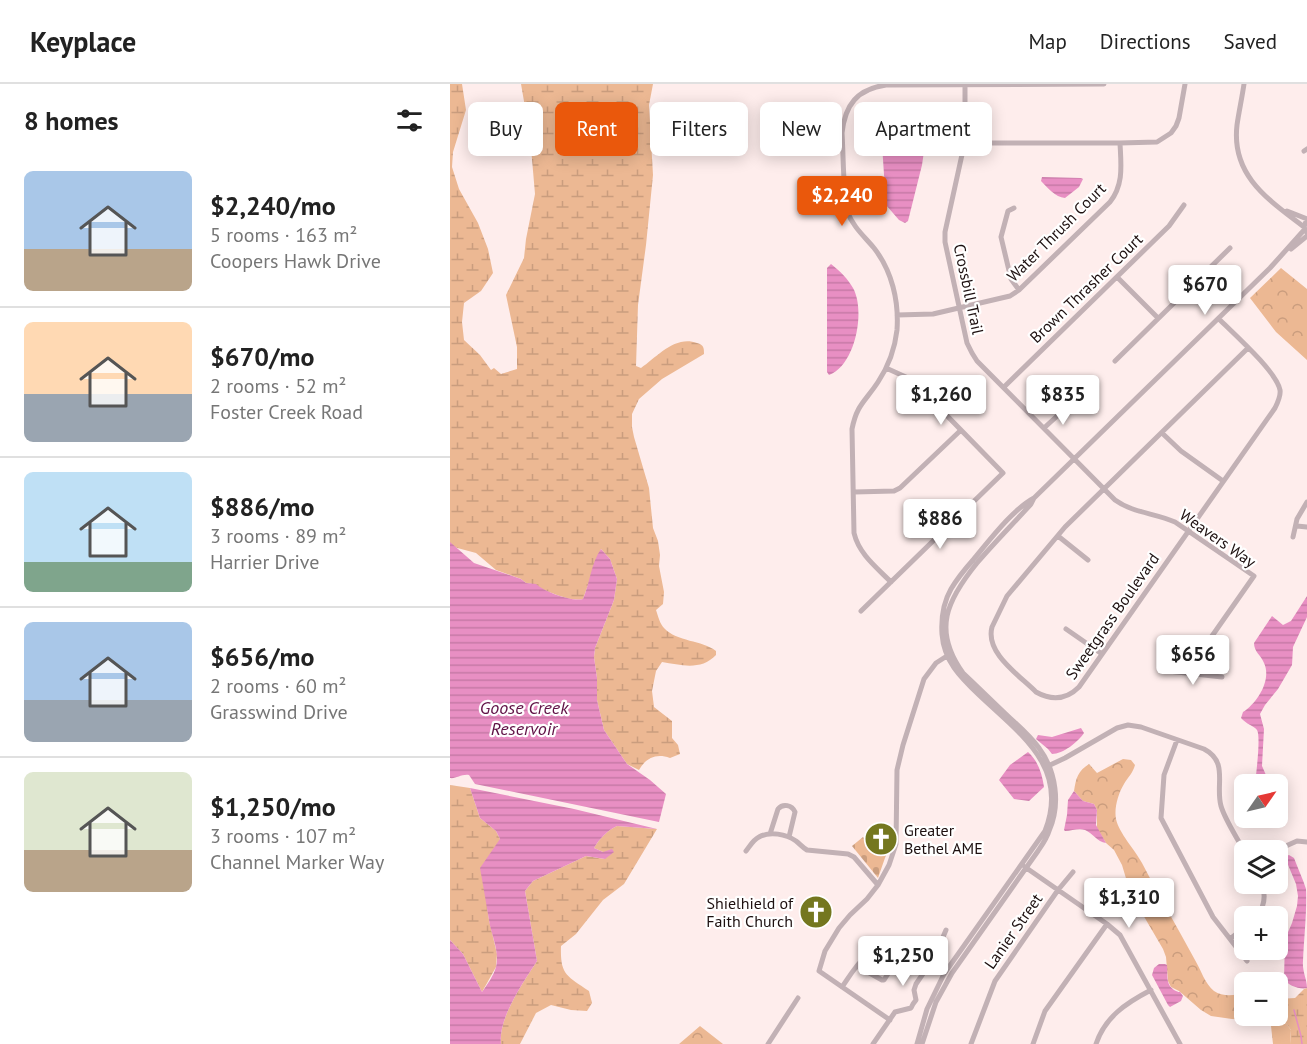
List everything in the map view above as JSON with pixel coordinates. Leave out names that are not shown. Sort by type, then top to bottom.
[{"type":"street","name":"Crossbill Trail","points":[[965,84],[965,102]]},
{"type":"street","points":[[891,582],[864,555],[856,542],[854,533],[852,429],[854,418],[886,368],[896,339],[897,315],[895,292],[886,267],[874,248],[858,231],[844,202],[842,133],[846,111],[858,96],[876,86],[1104,84]]},
{"type":"street","points":[[992,143],[1157,142],[1171,133],[1179,118],[1185,84]]},
{"type":"street","points":[[1244,84],[1237,138],[1239,152],[1250,179],[1264,195],[1306,231]]},
{"type":"street","name":"Water Thrush Court","points":[[897,315],[933,314],[1010,296],[1020,290],[1115,196],[1121,178],[1120,143]]},
{"type":"street","name":"Crossbill Trail","points":[[962,156],[945,232],[945,242],[967,343],[972,353],[1074,460]]},
{"type":"street","name":"Brown Thrasher Court","points":[[1004,387],[1169,226],[1185,205]]},
{"type":"street","points":[[1014,208],[1008,211],[1002,237],[1011,279],[1020,290]]},
{"type":"street","points":[[920,1044],[936,1002],[952,972],[1049,833],[1056,803],[1055,787],[1038,747],[963,673],[950,655],[946,629],[956,592],[1034,498],[1219,319],[1306,231],[1307,219],[1280,208]]},
{"type":"street","points":[[1115,361],[1230,248]]},
{"type":"street","points":[[1117,277],[1158,318]]},
{"type":"street","name":"Sweetgrass Boulevard","points":[[1219,319],[1248,348],[1272,373],[1280,389],[1275,408],[1079,687],[1065,698],[1042,696],[999,656],[992,644],[992,627],[1007,596],[1058,536],[1248,348]]},
{"type":"street","points":[[861,611],[1003,473],[915,383],[886,368]]},
{"type":"street","points":[[1044,428],[1066,406]]},
{"type":"street","points":[[854,492],[894,491],[900,488],[961,430]]},
{"type":"street","points":[[1162,433],[1181,451],[1223,481]]},
{"type":"street","name":"Weavers Way","points":[[1074,460],[1123,506],[1164,518],[1189,531],[1254,576],[1198,656],[1193,674]]},
{"type":"street","points":[[1293,537],[1297,519],[1307,502]]},
{"type":"street","points":[[1297,526],[1307,527]]},
{"type":"street","points":[[1058,536],[1088,560]]},
{"type":"street","points":[[1066,628],[1102,654]]},
{"type":"street","points":[[890,1020],[817,972],[825,951],[839,928],[867,899],[889,865],[896,844],[897,770],[903,745],[924,679],[936,663],[950,655]]},
{"type":"street","points":[[1168,671],[1222,677]]},
{"type":"street","points":[[1048,766],[1122,726],[1141,727],[1204,749],[1216,760],[1220,771],[1221,806],[1238,840]]},
{"type":"street","points":[[1177,740],[1164,775],[1161,818],[1213,917],[1247,961]]},
{"type":"street","points":[[1213,756],[1219,750]]},
{"type":"street","points":[[770,834],[778,809],[786,806],[795,812],[789,837]]},
{"type":"street","points":[[746,851],[760,837],[770,834],[789,837],[807,850],[848,854],[854,857],[878,885]]},
{"type":"street","points":[[1288,845],[1295,842],[1307,842]]},
{"type":"street","points":[[1024,866],[1115,930],[1124,941],[1180,1044]]},
{"type":"street","name":"Lanier Street","points":[[971,1044],[994,981],[1073,872]]},
{"type":"street","points":[[1033,1044],[1046,1011],[1107,924]]},
{"type":"street","points":[[873,1044],[895,1012],[911,1008],[914,1004],[916,984],[935,956],[946,930]]},
{"type":"street","points":[[1230,939],[1234,936]]},
{"type":"street","points":[[842,987],[857,966],[865,957],[889,965],[891,969],[882,980],[857,966]]},
{"type":"street","points":[[1096,1044],[1103,1028],[1117,1011],[1150,990]]},
{"type":"street","points":[[768,1044],[798,998]]},
{"type":"green space","points":[[450,84],[462,84],[466,110],[453,152],[452,167],[459,189],[478,223],[488,249],[493,273],[481,291],[464,303],[462,322],[464,340],[480,355],[491,370],[494,368],[501,374],[517,369],[517,347],[506,295],[524,258],[535,194],[532,156],[543,156],[543,102],[524,102],[521,84],[653,84],[649,105],[650,156],[652,156],[653,175],[638,305],[636,366],[641,368],[667,348],[681,342],[689,341],[699,344],[703,347],[704,354],[662,379],[639,399],[632,414],[632,427],[649,488],[653,528],[660,555],[659,566],[664,592],[663,604],[656,610],[659,620],[669,633],[716,651],[716,655],[704,663],[683,665],[662,662],[656,671],[652,691],[654,707],[672,721],[672,738],[678,745],[680,754],[670,758],[660,756],[652,758],[645,762],[639,770],[627,764],[604,730],[597,700],[594,657],[595,648],[614,600],[617,579],[610,559],[601,549],[583,599],[578,600],[526,583],[496,570],[476,553],[450,546]]},
{"type":"green space","points":[[1281,268],[1307,289],[1307,360],[1276,332],[1250,298]]},
{"type":"green space","points":[[1123,759],[1131,760],[1135,765],[1118,797],[1116,819],[1206,981],[1214,991],[1225,995],[1234,995],[1234,1019],[1211,1016],[1171,987],[1163,949],[1139,908],[1114,850],[1106,843],[1097,828],[1097,810],[1094,804],[1083,801],[1074,791],[1082,769],[1089,764],[1097,773]]},
{"type":"green space","points":[[450,785],[470,788],[480,818],[496,831],[500,839],[487,906],[497,954],[496,967],[482,992],[463,954],[450,940]]},
{"type":"green space","points":[[617,826],[657,829],[624,884],[603,900],[576,934],[561,946],[563,969],[570,978],[589,991],[592,1003],[587,1011],[551,1005],[536,1013],[520,1044],[501,1044],[503,1023],[507,1012],[537,961],[525,891],[533,881],[586,856],[605,859],[603,852],[594,848],[604,835]]},
{"type":"green space","points":[[863,837],[869,844],[886,855],[878,878],[852,846]]},
{"type":"green space","points":[[1307,988],[1307,1044],[1290,1044],[1288,998],[1295,998]]},
{"type":"green space","points":[[700,1026],[723,1044],[679,1044]]},
{"type":"green space","points":[[1271,1026],[1288,1026],[1291,1030],[1290,1044],[1273,1044]]},
{"type":"water","points":[[883,156],[923,156],[908,221],[905,223],[899,220],[886,205]]},
{"type":"water","points":[[1042,177],[1083,179],[1079,187],[1065,198],[1049,189],[1041,181]]},
{"type":"water","points":[[831,264],[844,275],[853,288],[857,298],[858,323],[856,337],[846,361],[838,370],[829,375],[827,372],[827,268]]},
{"type":"water","name":"Goose Creek Reservoir","points":[[450,542],[474,563],[521,579],[526,583],[536,584],[566,598],[578,600],[583,599],[595,560],[601,549],[610,559],[617,579],[614,600],[595,648],[597,700],[604,730],[627,764],[666,794],[659,822],[475,784],[469,775],[450,778]]},
{"type":"water","points":[[1307,596],[1307,617],[1293,647],[1292,665],[1260,714],[1264,729],[1262,766],[1266,774],[1256,774],[1259,740],[1257,730],[1241,718],[1243,712],[1258,697],[1265,684],[1266,670],[1254,643],[1272,616],[1283,625],[1291,621]]},
{"type":"water","points":[[1081,728],[1084,733],[1078,740],[1065,750],[1052,754],[1036,739],[1038,735],[1052,737]]},
{"type":"water","points":[[1028,752],[1039,768],[1044,787],[1029,801],[1014,799],[999,780],[1010,765]]},
{"type":"water","points":[[470,788],[657,829],[617,826],[604,835],[594,848],[603,852],[612,849],[614,852],[605,859],[586,856],[533,881],[525,891],[537,961],[507,1012],[503,1023],[501,1044],[450,1044],[450,940],[463,954],[482,992],[494,973],[497,961],[480,868],[500,839],[496,831],[480,818]]},
{"type":"water","points":[[1074,791],[1083,801],[1094,804],[1097,810],[1096,825],[1106,843],[1085,830],[1064,830],[1068,800]]},
{"type":"water","points":[[1288,855],[1294,858],[1306,889],[1303,965],[1307,988],[1297,988],[1291,985],[1288,983],[1288,972],[1284,972],[1284,960],[1288,960],[1288,932],[1298,896],[1288,865]]},
{"type":"water","points":[[1159,964],[1167,965],[1169,985],[1183,996],[1181,1001],[1170,1007],[1152,975],[1154,968]]},
{"type":"waterway","points":[[1294,1010],[1302,1044]]},
{"type":"place","name":"Greater Bethel AME","points":[[881,839]]},
{"type":"place","name":"Shielhield of Faith Church","points":[[816,912]]}]
